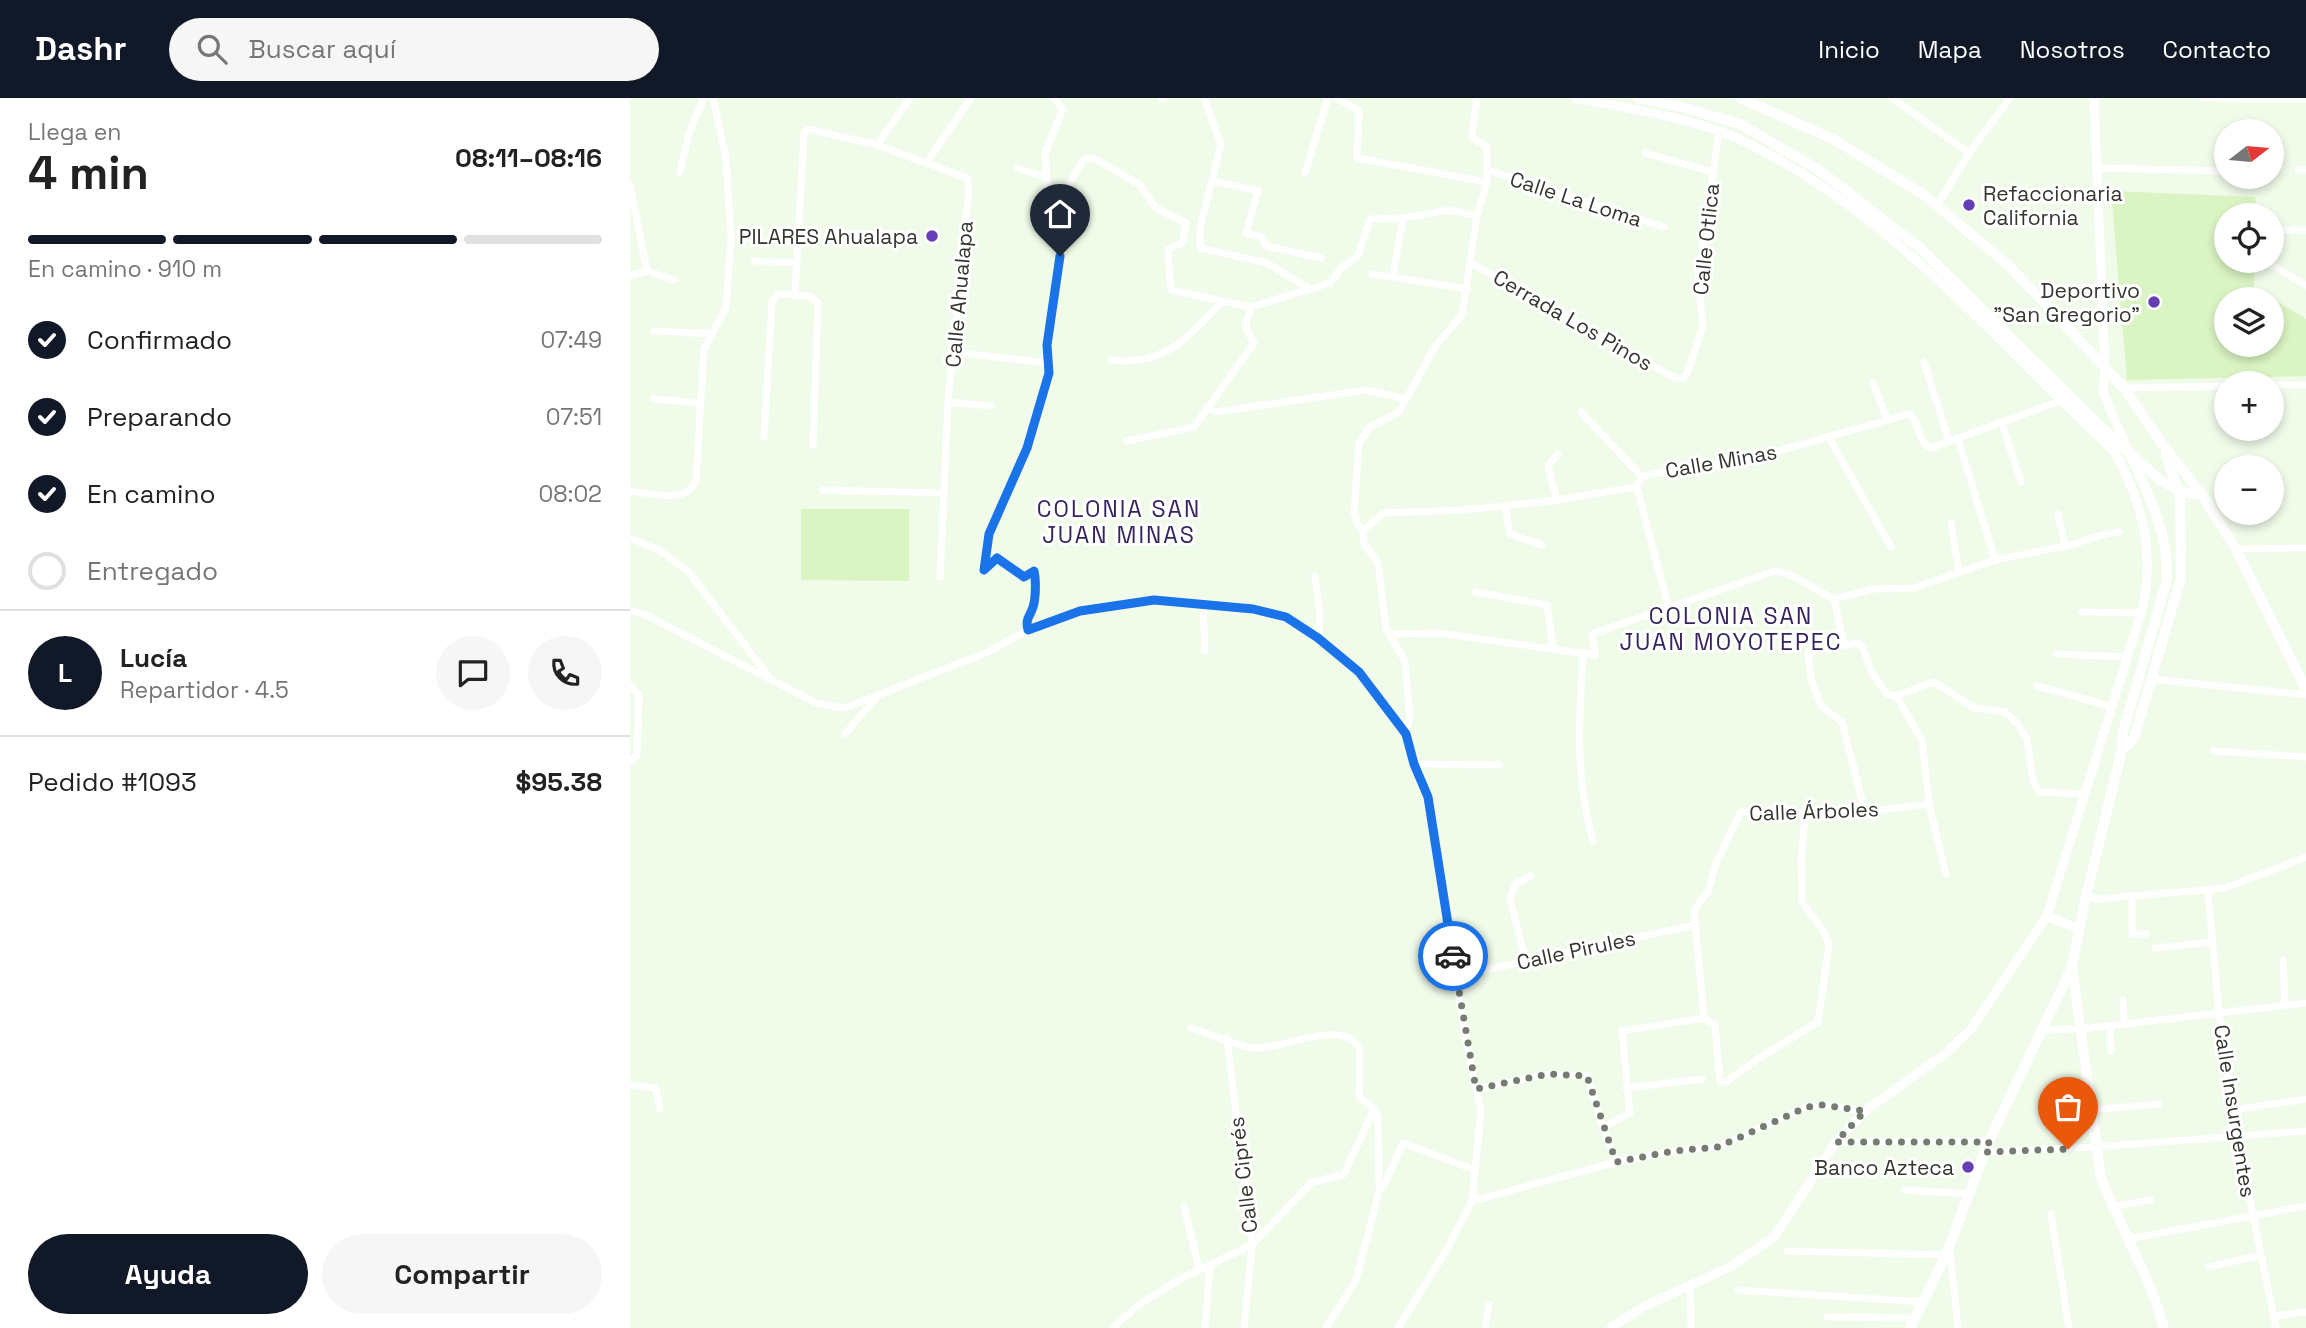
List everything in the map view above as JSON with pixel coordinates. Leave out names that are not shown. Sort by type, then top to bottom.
[{"type":"main road","points":[[1637,98],[1682,107],[1740,124],[1819,170],[1920,248],[2121,449],[2160,480],[2179,491],[2194,491],[2203,496]]},
{"type":"main road","points":[[1740,98],[1833,139],[1938,204],[2008,265],[2124,388],[2163,446],[2203,496],[2236,549],[2306,689]]},
{"type":"main road","points":[[2122,750],[2134,738],[2181,578],[2182,524],[2179,491],[2163,446]]},
{"type":"main road","points":[[1913,1323],[1948,1250],[1987,1147],[2072,967],[2078,929],[2122,750],[2122,735],[2163,600],[2167,574],[2160,527],[2121,449]]},
{"type":"main road","points":[[2072,967],[2095,1147],[2111,1207],[2152,1291],[2164,1328]]},
{"type":"street","points":[[680,172],[689,133],[704,98]]},
{"type":"street","points":[[630,491],[671,495],[686,494],[693,488],[704,349],[726,308],[731,238],[726,158],[713,98]]},
{"type":"street","points":[[877,145],[910,98]]},
{"type":"street","points":[[928,162],[971,98]]},
{"type":"street","points":[[1028,630],[1027,617],[1034,606],[1037,579],[1034,571],[1024,577],[997,558],[984,570],[989,534],[1027,448],[1049,373],[1047,363],[1060,256],[1051,217],[1045,153],[1063,109],[1053,98]]},
{"type":"street","points":[[1204,98],[1221,144],[1200,228],[1200,248],[1266,262],[1310,289]]},
{"type":"street","points":[[1305,173],[1328,98]]},
{"type":"street","points":[[1336,98],[1359,111],[1357,158],[1487,182]]},
{"type":"street","name":"Calle La Loma","points":[[1406,734],[1410,718],[1406,670],[1384,619],[1377,561],[1364,544],[1363,530],[1358,526],[1354,512],[1359,443],[1370,427],[1399,412],[1436,345],[1462,315],[1477,216],[1488,170],[1488,147],[1472,138],[1477,98]]},
{"type":"street","points":[[1575,98],[1719,131],[1768,154],[1827,191],[1894,240],[2060,401],[2121,449]]},
{"type":"street","points":[[1892,98],[1969,153]]},
{"type":"street","points":[[1938,204],[1969,153],[2010,98]]},
{"type":"street","points":[[1611,1328],[1643,1307],[1730,1267],[1774,1237],[1836,1142],[1865,1111],[1959,1042],[1991,1000],[2047,916],[2141,613],[2150,570],[2148,544],[2104,392],[2094,98]]},
{"type":"street","points":[[2203,98],[2306,99]]},
{"type":"street","name":"Calle Ahualapa","points":[[796,263],[804,133],[808,129],[877,145],[958,172],[967,178],[969,188],[948,402],[940,577]]},
{"type":"street","name":"Calle Otlica","points":[[1675,378],[1682,379],[1686,374],[1703,326],[1698,279],[1705,245],[1719,131]]},
{"type":"street","points":[[1645,153],[1713,172]]},
{"type":"street","points":[[1056,231],[1066,186],[1089,157],[1140,185],[1156,208],[1200,228]]},
{"type":"street","points":[[1017,168],[1046,177]]},
{"type":"street","points":[[2097,168],[2214,171]]},
{"type":"street","name":"Calle La Loma","points":[[1488,170],[1664,227]]},
{"type":"street","points":[[1213,181],[1258,191],[1246,233],[1262,237],[1266,246],[1321,258]]},
{"type":"street","points":[[630,185],[647,271]]},
{"type":"street","points":[[1186,223],[1182,243],[1168,249],[1171,290],[1222,303],[1251,307],[1329,283],[1341,268],[1358,256],[1370,219],[1403,218],[1450,210],[1477,216]]},
{"type":"street","points":[[1393,276],[1403,218]]},
{"type":"street","points":[[2284,230],[2306,230]]},
{"type":"street","points":[[754,261],[796,263],[795,295]]},
{"type":"street","name":"Cerrada Los Pinos","points":[[1471,263],[1675,378]]},
{"type":"street","points":[[630,276],[647,271],[674,280]]},
{"type":"street","points":[[2284,272],[2306,285]]},
{"type":"street","points":[[1372,274],[1468,289]]},
{"type":"street","points":[[764,438],[772,301],[778,294],[813,297],[818,303],[813,445]]},
{"type":"street","points":[[1111,360],[1126,362],[1146,359],[1178,347],[1222,303]]},
{"type":"street","points":[[1127,441],[1190,430],[1254,343],[1245,327],[1251,307]]},
{"type":"street","points":[[654,331],[712,334]]},
{"type":"street","points":[[953,352],[1047,363]]},
{"type":"street","points":[[1924,362],[1995,560]]},
{"type":"street","points":[[1873,383],[1887,419]]},
{"type":"street","points":[[2284,385],[2306,384]]},
{"type":"street","points":[[2124,388],[2214,386]]},
{"type":"street","points":[[1207,407],[1216,412],[1367,390],[1406,399]]},
{"type":"street","points":[[654,399],[701,404]]},
{"type":"street","name":"Calle Minas","points":[[1363,530],[1384,513],[1505,506],[1637,487],[1642,477],[1739,462],[1887,419],[1913,415],[1927,447],[1954,440],[2060,401]]},
{"type":"street","points":[[948,402],[991,406]]},
{"type":"street","points":[[1581,412],[1642,477]]},
{"type":"street","points":[[2001,423],[2021,482]]},
{"type":"street","points":[[1829,438],[1891,547]]},
{"type":"street","points":[[1557,500],[1548,466],[1558,454]]},
{"type":"street","points":[[1637,487],[1668,607]]},
{"type":"street","points":[[823,490],[944,493]]},
{"type":"street","points":[[1505,506],[1510,534],[1542,545]]},
{"type":"street","points":[[2058,514],[2065,546]]},
{"type":"street","points":[[1951,523],[1959,572]]},
{"type":"street","points":[[1391,634],[1438,633],[1595,655],[1592,634],[1775,571],[1791,575],[1834,599],[1872,589],[1914,587],[1995,560],[2081,543],[2096,534],[2119,532]]},
{"type":"street","points":[[630,538],[659,551],[688,571],[771,680]]},
{"type":"street","points":[[2236,549],[2306,548]]},
{"type":"street","points":[[1315,577],[1320,613],[1318,638]]},
{"type":"street","points":[[1476,592],[1547,605],[1553,650]]},
{"type":"street","points":[[1834,599],[1844,644]]},
{"type":"street","points":[[630,610],[646,615],[816,703],[845,708],[988,652],[1028,630],[1080,611],[1154,600],[1253,609],[1286,617],[1318,638],[1359,672],[1406,734],[1414,764],[1428,797],[1481,1111],[1472,1201],[1446,1251],[1398,1328]]},
{"type":"street","points":[[1203,604],[1205,651]]},
{"type":"street","points":[[2082,612],[2141,613]]},
{"type":"street","points":[[1865,812],[1842,722],[1821,706],[1811,679],[1808,652],[1858,643],[1888,695],[1896,696],[1934,682],[1973,708],[2005,712],[2024,730],[2033,779],[2039,792],[2083,794]]},
{"type":"street","points":[[1583,654],[1578,741],[1582,801],[1593,841]]},
{"type":"street","points":[[2056,654],[2127,657]]},
{"type":"street","points":[[2152,679],[2306,695]]},
{"type":"street","points":[[630,685],[639,695],[637,755],[630,761]]},
{"type":"street","points":[[2037,687],[2110,706]]},
{"type":"street","points":[[1896,696],[1922,740],[1929,804],[1946,874]]},
{"type":"street","points":[[845,734],[877,697]]},
{"type":"street","points":[[2214,751],[2306,757]]},
{"type":"street","points":[[1414,764],[1499,765]]},
{"type":"street","name":"Calle Árboles","points":[[1695,925],[1694,911],[1708,892],[1716,863],[1732,833],[1737,815],[1741,812],[1865,812],[1929,804]]},
{"type":"street","points":[[1603,1127],[1630,1113],[1622,1031],[1704,1018],[1715,1025],[1720,1081],[1725,1083],[1759,1058],[1818,1023],[1829,945],[1824,932],[1802,902],[1801,858],[1806,810]]},
{"type":"street","points":[[2086,896],[2098,899],[2208,891],[2244,883],[2306,857]]},
{"type":"street","points":[[1526,961],[1510,899],[1516,883],[1531,876]]},
{"type":"street","name":"Calle Insurgentes","points":[[2208,891],[2218,1014],[2237,1136],[2276,1328]]},
{"type":"street","points":[[2132,897],[2132,934],[2146,934]]},
{"type":"street","points":[[2047,916],[2078,929]]},
{"type":"street","points":[[1695,925],[1704,1018]]},
{"type":"street","name":"Calle Pirules","points":[[1457,976],[1695,925]]},
{"type":"street","points":[[2155,948],[2213,942]]},
{"type":"street","points":[[2283,960],[2286,1006]]},
{"type":"street","points":[[2123,1001],[2124,1023]]},
{"type":"street","points":[[2043,1030],[2081,1029],[2306,1003]]},
{"type":"street","points":[[2110,1025],[2111,1051]]},
{"type":"street","points":[[1191,1028],[1256,1048],[1326,1035],[1351,1039],[1360,1050],[1359,1097],[1374,1109],[1378,1117],[1380,1164],[1377,1183],[1380,1188]]},
{"type":"street","name":"Calle Ciprés","points":[[1227,1038],[1252,1245]]},
{"type":"street","points":[[1476,1089],[1548,1074],[1587,1076],[1616,1162]]},
{"type":"street","points":[[1626,1087],[1702,1079]]},
{"type":"street","points":[[630,1085],[656,1088],[660,1109]]},
{"type":"street","points":[[2233,1110],[2306,1099]]},
{"type":"street","points":[[2090,1110],[2159,1104]]},
{"type":"street","points":[[1472,1201],[1616,1162],[1674,1151],[1718,1147],[1815,1105],[1865,1111]]},
{"type":"street","name":"Calle Ciprés","points":[[1252,1245],[1311,1183],[1344,1174],[1374,1109]]},
{"type":"street","points":[[1836,1142],[2095,1147],[2306,1131]]},
{"type":"street","points":[[1326,1328],[1356,1280],[1380,1188],[1403,1143],[1475,1170]]},
{"type":"street","points":[[1905,1190],[1970,1194]]},
{"type":"street","points":[[2111,1207],[2151,1200]]},
{"type":"street","points":[[2128,1239],[2306,1206]]},
{"type":"street","points":[[1184,1207],[1199,1268]]},
{"type":"street","points":[[2051,1214],[2069,1328]]},
{"type":"street","points":[[1113,1328],[1122,1318],[1199,1268],[1252,1245],[1244,1328]]},
{"type":"street","points":[[1787,1251],[1948,1250],[1958,1328]]},
{"type":"street","points":[[2209,1267],[2261,1255]]},
{"type":"street","points":[[1205,1328],[1210,1264]]},
{"type":"street","points":[[1690,1286],[1691,1328]]},
{"type":"street","points":[[1738,1290],[1923,1302]]},
{"type":"street","points":[[1485,1328],[1489,1304]]},
{"type":"street","points":[[2274,1316],[2306,1312]]},
{"type":"street","points":[[1827,1317],[1913,1323]]},
{"type":"street","points":[[1122,1318],[1122,1328]]},
{"type":"green space","points":[[2111,191],[2255,197],[2256,203],[2214,203],[2214,273],[2255,273],[2254,287],[2214,287],[2214,357],[2284,357],[2284,305],[2306,319],[2306,376],[2284,376],[2284,371],[2214,371],[2214,378],[2127,380]]},
{"type":"green space","points":[[801,509],[909,509],[909,581],[801,580]]},
{"type":"way so far","points":[[1453,956],[1476,1089],[1548,1074],[1587,1076],[1616,1162],[1674,1151],[1718,1147],[1815,1105],[1865,1111],[1836,1142],[1989,1142],[1985,1152],[2068,1149]]},
{"type":"place","name":"Refaccionaria California","points":[[1969,205]]},
{"type":"place","name":"PILARES Ahualapa","points":[[932,236]]},
{"type":"place","name":"Deportivo \"San Gregorio\"","points":[[2154,302]]},
{"type":"place","name":"Banco Azteca","points":[[1968,1167]]},
{"type":"district","name":"COLONIA SAN JUAN MINAS","points":[[1119,522]]},
{"type":"district","name":"COLONIA SAN JUAN MOYOTEPEC","points":[[1731,629]]},
{"type":"route","points":[[1060,256],[1047,345],[1049,373],[1027,448],[989,534],[984,570],[997,558],[1024,577],[1031,570],[1034,571],[1037,579],[1033,590],[1034,606],[1026,622],[1028,630],[1080,611],[1154,600],[1229,605],[1286,617],[1332,649],[1359,672],[1406,734],[1414,764],[1428,797],[1453,956]]}]
